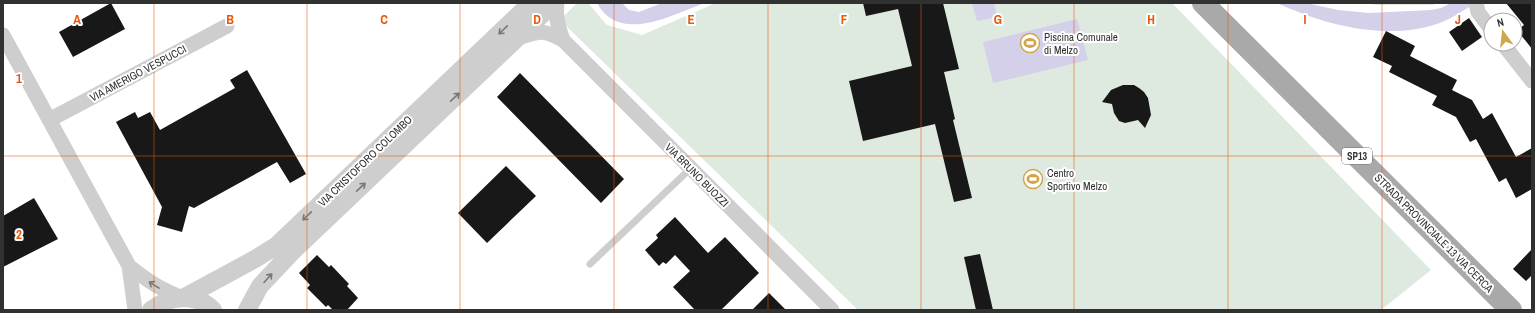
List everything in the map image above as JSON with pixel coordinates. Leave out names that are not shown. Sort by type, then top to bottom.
[{"type":"main road","name":"STRADA PROVINCIALE 13 VIA CERCA","points":[[1203,3],[1511,310]]},
{"type":"street","name":"VIA CRISTOFORO COLOMBO","points":[[184,298],[255,260],[276,246],[531,3]]},
{"type":"street","name":"VIA CRISTOFORO COLOMBO","points":[[247,310],[260,286],[292,252],[554,3]]},
{"type":"street","points":[[558,3],[556,11],[557,21],[562,40]]},
{"type":"street","points":[[1476,4],[1478,12],[1483,19]]},
{"type":"street","name":"VIA AMERIGO VESPUCCI","points":[[49,120],[227,26]]},
{"type":"street","name":"VIA BRUNO BUOZZI","points":[[518,38],[540,32],[548,33],[562,40],[832,310]]},
{"type":"street","points":[[3,35],[129,266],[135,310]]},
{"type":"street","points":[[1509,52],[1532,81]]},
{"type":"street","points":[[129,266],[160,289],[184,298],[198,301],[213,310]]},
{"type":"street","points":[[150,310],[156,305],[169,300],[184,298]]},
{"type":"lane","points":[[590,264],[690,168]]},
{"type":"shaded area","name":"Centro Sportivo Melzo","points":[[577,3],[588,3],[607,25],[642,35],[716,3],[1172,3],[1431,270],[1381,310],[858,310],[560,20]]},
{"type":"shaded area","points":[[597,3],[622,3],[629,10],[639,12],[662,3],[705,3],[663,19],[648,23],[633,24],[619,22],[607,16]]},
{"type":"shaded area","points":[[972,3],[994,3],[997,17],[977,21]]},
{"type":"shaded area","points":[[1277,3],[1306,3],[1338,10],[1369,13],[1431,10],[1441,8],[1451,3],[1475,3],[1437,24],[1417,29],[1376,31],[1335,24]]},
{"type":"shaded area","points":[[1365,3],[1436,3],[1433,5],[1377,5]]},
{"type":"shaded area","name":"Piscina Comunale di Melzo","points":[[1077,19],[1088,60],[993,83],[983,42]]},
{"type":"building","points":[[111,3],[125,29],[73,57],[59,32]]},
{"type":"building","points":[[863,3],[943,3],[959,69],[944,72],[955,119],[953,120],[972,198],[954,202],[935,124],[863,141],[849,81],[912,66],[898,9],[866,16]]},
{"type":"building","points":[[1506,3],[1532,3],[1532,49],[1523,38],[1523,12],[1513,12]]},
{"type":"building","points":[[1469,18],[1482,37],[1462,51],[1449,32]]},
{"type":"building","points":[[1386,31],[1415,46],[1410,56],[1457,80],[1452,90],[1472,100],[1483,119],[1492,113],[1516,157],[1532,148],[1532,189],[1516,198],[1506,178],[1499,182],[1476,139],[1470,142],[1456,117],[1432,105],[1437,96],[1389,72],[1392,66],[1373,57]]},
{"type":"building","points":[[247,70],[306,174],[290,183],[277,162],[194,208],[189,206],[182,232],[157,225],[162,207],[116,122],[135,112],[138,118],[150,112],[160,130],[235,88],[230,80]]},
{"type":"building","points":[[520,73],[624,179],[601,203],[497,97]]},
{"type":"building","points":[[1123,85],[1134,85],[1144,92],[1148,98],[1151,115],[1145,128],[1138,120],[1125,123],[1119,121],[1114,113],[1112,104],[1102,102],[1111,90]]},
{"type":"building","points":[[506,166],[536,196],[487,243],[458,213]]},
{"type":"building","points":[[34,198],[58,239],[3,267],[3,216]]},
{"type":"building","points":[[675,217],[708,253],[725,237],[759,273],[721,310],[695,310],[673,287],[690,271],[675,255],[666,264],[663,262],[659,266],[645,250],[658,238],[656,235]]},
{"type":"building","points":[[1532,249],[1532,275],[1526,281],[1513,269]]},
{"type":"building","points":[[980,254],[993,310],[976,310],[964,257]]},
{"type":"building","points":[[317,255],[329,267],[331,265],[349,284],[347,286],[358,298],[347,310],[333,310],[328,305],[326,307],[307,288],[310,285],[299,273]]},
{"type":"building","points":[[769,293],[786,310],[752,310]]},
{"type":"place","name":"Piscina Comunale di Melzo","points":[[1030,43]]},
{"type":"place","name":"Centro Sportivo Melzo","points":[[1033,179]]}]
